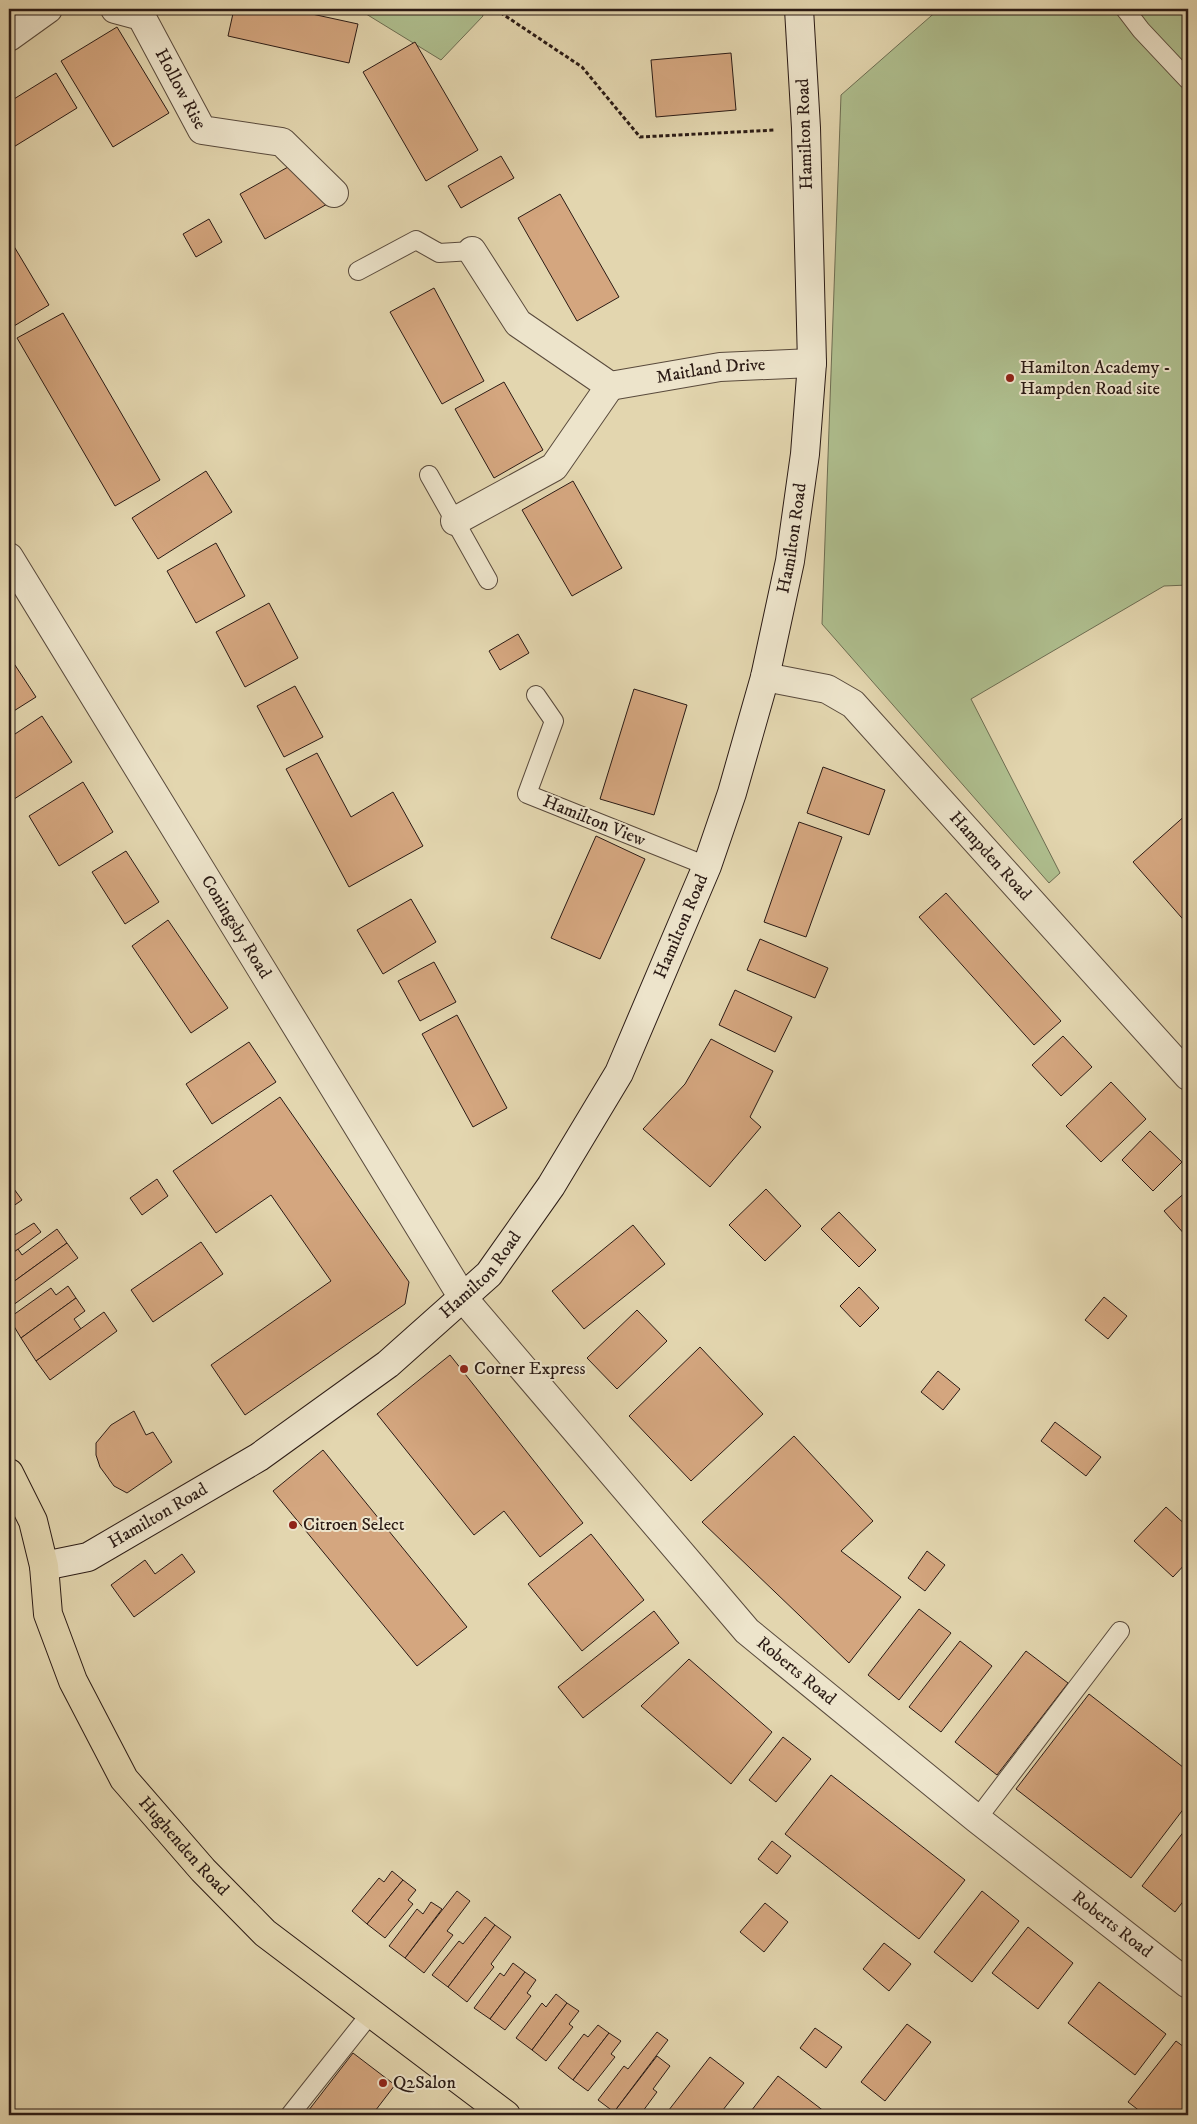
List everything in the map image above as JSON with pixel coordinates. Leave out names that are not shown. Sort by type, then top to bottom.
[{"type":"main road","name":"Hughenden Road","points":[[9,1473],[33,1521],[44,1566],[48,1614],[73,1681],[124,1779],[203,1870],[265,1933],[506,2115]]},
{"type":"street","points":[[9,37],[48,9]]},
{"type":"street","name":"Hollow Rise","points":[[115,9],[141,16],[202,130],[282,142],[334,193]]},
{"type":"street","name":"Hamilton Road","points":[[44,1566],[88,1557],[259,1457],[388,1364],[495,1266],[551,1186],[619,1073],[707,866],[732,793],[765,677],[790,561],[805,454],[812,364],[806,128],[798,9]]},
{"type":"street","points":[[455,521],[554,467],[610,386],[518,323],[472,251]]},
{"type":"street","name":"Maitland Drive","points":[[610,386],[720,367],[812,364]]},
{"type":"street","name":"Coningsby Road","points":[[9,557],[462,1298]]},
{"type":"street","name":"Hampden Road","points":[[765,677],[828,689],[853,704],[1188,1076]]},
{"type":"street","name":"Roberts Road","points":[[462,1298],[746,1631],[977,1819],[1188,1984]]},
{"type":"lane","points":[[1125,9],[1141,30],[1188,80]]},
{"type":"lane","points":[[358,271],[416,240],[439,253],[472,251]]},
{"type":"lane","points":[[429,475],[488,580]]},
{"type":"lane","name":"Hamilton View","points":[[536,695],[554,721],[527,794],[707,866]]},
{"type":"lane","points":[[977,1819],[1120,1631]]},
{"type":"lane","points":[[290,2115],[371,2013]]},
{"type":"path","points":[[496,9],[582,67],[640,137],[806,128]]},
{"type":"green space","points":[[358,9],[481,9],[483,16],[441,60]]},
{"type":"green space","name":"Hamilton Academy - Hampden Road site","points":[[939,9],[1188,9],[1188,585],[1164,586],[971,699],[1060,873],[1049,883],[822,624],[841,95]]},
{"type":"building","points":[[234,9],[289,9],[358,24],[349,63],[228,36]]},
{"type":"building","points":[[117,27],[169,113],[113,147],[61,61]]},
{"type":"building","points":[[415,42],[478,150],[426,181],[363,72]]},
{"type":"building","points":[[731,53],[736,110],[656,117],[651,60]]},
{"type":"building","points":[[56,73],[77,108],[12,148],[9,143],[9,102]]},
{"type":"building","points":[[501,156],[514,178],[461,208],[448,186]]},
{"type":"building","points":[[304,158],[329,203],[265,239],[240,194]]},
{"type":"building","points":[[560,194],[619,297],[577,321],[518,218]]},
{"type":"building","points":[[209,219],[222,242],[196,257],[183,234]]},
{"type":"building","points":[[9,238],[49,305],[9,329]]},
{"type":"building","points":[[434,288],[484,381],[442,404],[390,312]]},
{"type":"building","points":[[63,313],[160,480],[115,506],[17,338]]},
{"type":"building","points":[[504,382],[543,450],[494,478],[455,409]]},
{"type":"building","points":[[206,471],[232,512],[158,559],[132,518]]},
{"type":"building","points":[[573,481],[622,568],[572,596],[522,510]]},
{"type":"building","points":[[216,543],[245,596],[196,623],[167,571]]},
{"type":"building","points":[[269,603],[298,658],[245,687],[216,632]]},
{"type":"building","points":[[518,634],[529,653],[500,670],[489,651]]},
{"type":"building","points":[[9,656],[36,697],[9,714]]},
{"type":"building","points":[[295,686],[323,737],[284,757],[257,706]]},
{"type":"building","points":[[634,689],[687,705],[654,815],[600,799]]},
{"type":"building","points":[[42,716],[72,762],[11,801],[9,798],[9,738]]},
{"type":"building","points":[[317,753],[351,817],[393,792],[423,846],[349,887],[286,769]]},
{"type":"building","points":[[823,767],[885,790],[869,835],[807,813]]},
{"type":"building","points":[[83,782],[113,832],[59,866],[29,816]]},
{"type":"building","points":[[1188,813],[1188,925],[1133,862]]},
{"type":"building","points":[[799,822],[842,837],[806,937],[764,922]]},
{"type":"building","points":[[596,836],[645,859],[600,959],[551,938]]},
{"type":"building","points":[[126,851],[159,902],[125,924],[92,872]]},
{"type":"building","points":[[946,893],[1061,1021],[1034,1045],[919,917]]},
{"type":"building","points":[[411,899],[436,942],[383,974],[357,930]]},
{"type":"building","points":[[168,920],[228,1008],[191,1033],[132,946]]},
{"type":"building","points":[[760,939],[828,968],[815,998],[747,970]]},
{"type":"building","points":[[434,962],[456,1002],[420,1021],[398,981]]},
{"type":"building","points":[[735,990],[792,1017],[775,1052],[719,1025]]},
{"type":"building","points":[[457,1015],[507,1108],[473,1127],[422,1034]]},
{"type":"building","points":[[1063,1036],[1092,1067],[1061,1096],[1032,1065]]},
{"type":"building","points":[[711,1039],[773,1071],[750,1117],[761,1127],[710,1187],[643,1129],[685,1084]]},
{"type":"building","points":[[249,1042],[276,1082],[212,1124],[186,1084]]},
{"type":"building","points":[[1111,1082],[1146,1119],[1101,1162],[1066,1126]]},
{"type":"building","points":[[280,1097],[409,1282],[405,1304],[245,1415],[211,1365],[331,1281],[271,1195],[216,1233],[173,1171]]},
{"type":"building","points":[[1150,1131],[1182,1162],[1153,1191],[1122,1160]]},
{"type":"building","points":[[157,1179],[168,1196],[142,1215],[130,1198]]},
{"type":"building","points":[[9,1182],[22,1200],[9,1209]]},
{"type":"building","points":[[766,1189],[801,1226],[765,1261],[729,1225]]},
{"type":"building","points":[[1188,1190],[1188,1234],[1186,1236],[1164,1211]]},
{"type":"building","points":[[839,1212],[876,1250],[859,1267],[821,1229]]},
{"type":"building","points":[[34,1223],[41,1232],[9,1256],[9,1237]]},
{"type":"building","points":[[633,1225],[665,1264],[584,1329],[552,1291]]},
{"type":"building","points":[[57,1229],[67,1243],[9,1285],[9,1256],[18,1249],[22,1255]]},
{"type":"building","points":[[201,1242],[223,1274],[153,1322],[131,1290]]},
{"type":"building","points":[[67,1243],[78,1258],[9,1308],[9,1285]]},
{"type":"building","points":[[68,1286],[76,1298],[21,1338],[9,1318],[51,1288],[56,1295]]},
{"type":"building","points":[[859,1287],[879,1308],[860,1327],[840,1306]]},
{"type":"building","points":[[1104,1297],[1127,1316],[1108,1339],[1085,1320]]},
{"type":"building","points":[[76,1298],[85,1311],[74,1319],[81,1329],[36,1361],[21,1338]]},
{"type":"building","points":[[637,1310],[667,1341],[617,1389],[587,1358]]},
{"type":"building","points":[[104,1312],[117,1331],[50,1380],[36,1361]]},
{"type":"building","points":[[700,1347],[763,1414],[691,1481],[629,1416]]},
{"type":"building","points":[[450,1355],[583,1523],[540,1557],[504,1511],[474,1535],[377,1414]]},
{"type":"building","points":[[938,1371],[960,1389],[943,1410],[921,1392]]},
{"type":"building","points":[[134,1411],[146,1435],[153,1432],[172,1462],[127,1493],[114,1486],[100,1467],[96,1455],[96,1443],[111,1425]]},
{"type":"building","points":[[1055,1422],[1101,1457],[1086,1476],[1041,1441]]},
{"type":"building","points":[[794,1436],[873,1521],[841,1551],[901,1597],[849,1663],[702,1522]]},
{"type":"building","points":[[323,1450],[467,1627],[417,1666],[273,1491]]},
{"type":"building","points":[[1166,1507],[1188,1527],[1188,1561],[1173,1577],[1134,1541]]},
{"type":"building","points":[[591,1534],[644,1600],[582,1651],[528,1584]]},
{"type":"building","points":[[927,1551],[945,1565],[925,1591],[908,1578]]},
{"type":"building","points":[[182,1554],[195,1572],[134,1617],[111,1585],[145,1560],[155,1574]]},
{"type":"building","points":[[919,1609],[951,1633],[899,1700],[868,1675]]},
{"type":"building","points":[[654,1611],[679,1643],[583,1718],[558,1687]]},
{"type":"building","points":[[960,1641],[992,1666],[941,1732],[909,1707]]},
{"type":"building","points":[[1026,1651],[1068,1683],[997,1775],[955,1742]]},
{"type":"building","points":[[689,1659],[772,1732],[731,1784],[641,1706]]},
{"type":"building","points":[[1089,1694],[1188,1771],[1188,1803],[1131,1878],[1016,1789]]},
{"type":"building","points":[[783,1737],[811,1759],[776,1802],[749,1780]]},
{"type":"building","points":[[831,1775],[965,1880],[919,1939],[785,1834]]},
{"type":"building","points":[[1188,1826],[1188,1895],[1175,1912],[1142,1886]]},
{"type":"building","points":[[772,1841],[791,1856],[777,1874],[758,1859]]},
{"type":"building","points":[[392,1871],[403,1880],[367,1924],[352,1911],[379,1878],[384,1882]]},
{"type":"building","points":[[403,1880],[416,1890],[408,1900],[413,1904],[385,1938],[367,1924]]},
{"type":"building","points":[[457,1891],[470,1901],[447,1931],[453,1935],[424,1973],[405,1958]]},
{"type":"building","points":[[982,1891],[1019,1921],[972,1982],[934,1952]]},
{"type":"building","points":[[431,1902],[442,1909],[405,1958],[389,1946],[417,1909],[423,1914]]},
{"type":"building","points":[[765,1903],[788,1922],[764,1952],[740,1932]]},
{"type":"building","points":[[485,1917],[495,1925],[448,1987],[432,1975],[459,1941],[463,1944]]},
{"type":"building","points":[[495,1925],[511,1937],[491,1964],[494,1967],[467,2002],[448,1987]]},
{"type":"building","points":[[1028,1927],[1073,1963],[1038,2009],[992,1973]]},
{"type":"building","points":[[884,1943],[911,1964],[889,1991],[863,1969]]},
{"type":"building","points":[[513,1963],[525,1972],[490,2019],[474,2008],[500,1973],[504,1976]]},
{"type":"building","points":[[525,1972],[536,1980],[527,1993],[531,1996],[505,2030],[490,2019]]},
{"type":"building","points":[[1099,1982],[1166,2034],[1135,2075],[1068,2023]]},
{"type":"building","points":[[556,1994],[567,2003],[532,2050],[516,2038],[542,2003],[546,2007]]},
{"type":"building","points":[[567,2003],[579,2011],[569,2024],[573,2027],[546,2061],[532,2050]]},
{"type":"building","points":[[907,2024],[931,2042],[885,2101],[861,2082]]},
{"type":"building","points":[[598,2025],[609,2033],[573,2080],[558,2068],[584,2034],[588,2037]]},
{"type":"building","points":[[815,2028],[842,2047],[826,2068],[800,2048]]},
{"type":"building","points":[[657,2032],[668,2040],[614,2112],[598,2100],[624,2066],[628,2069]]},
{"type":"building","points":[[609,2033],[621,2041],[611,2054],[615,2057],[588,2091],[573,2080]]},
{"type":"building","points":[[1176,2041],[1188,2050],[1188,2107],[1182,2115],[1145,2115],[1128,2102]]},
{"type":"building","points":[[353,2053],[395,2085],[372,2115],[305,2115]]},
{"type":"building","points":[[657,2056],[670,2066],[653,2089],[657,2092],[640,2115],[617,2115],[614,2112]]},
{"type":"building","points":[[710,2057],[744,2083],[719,2115],[665,2115]]},
{"type":"building","points":[[778,2076],[829,2115],[748,2115]]},
{"type":"place","name":"Hamilton Academy - Hampden Road site","points":[[1010,378]]},
{"type":"place","name":"Corner Express","points":[[464,1369]]},
{"type":"place","name":"Citroen Select","points":[[293,1525]]},
{"type":"place","name":"Q2Salon","points":[[383,2083]]}]
